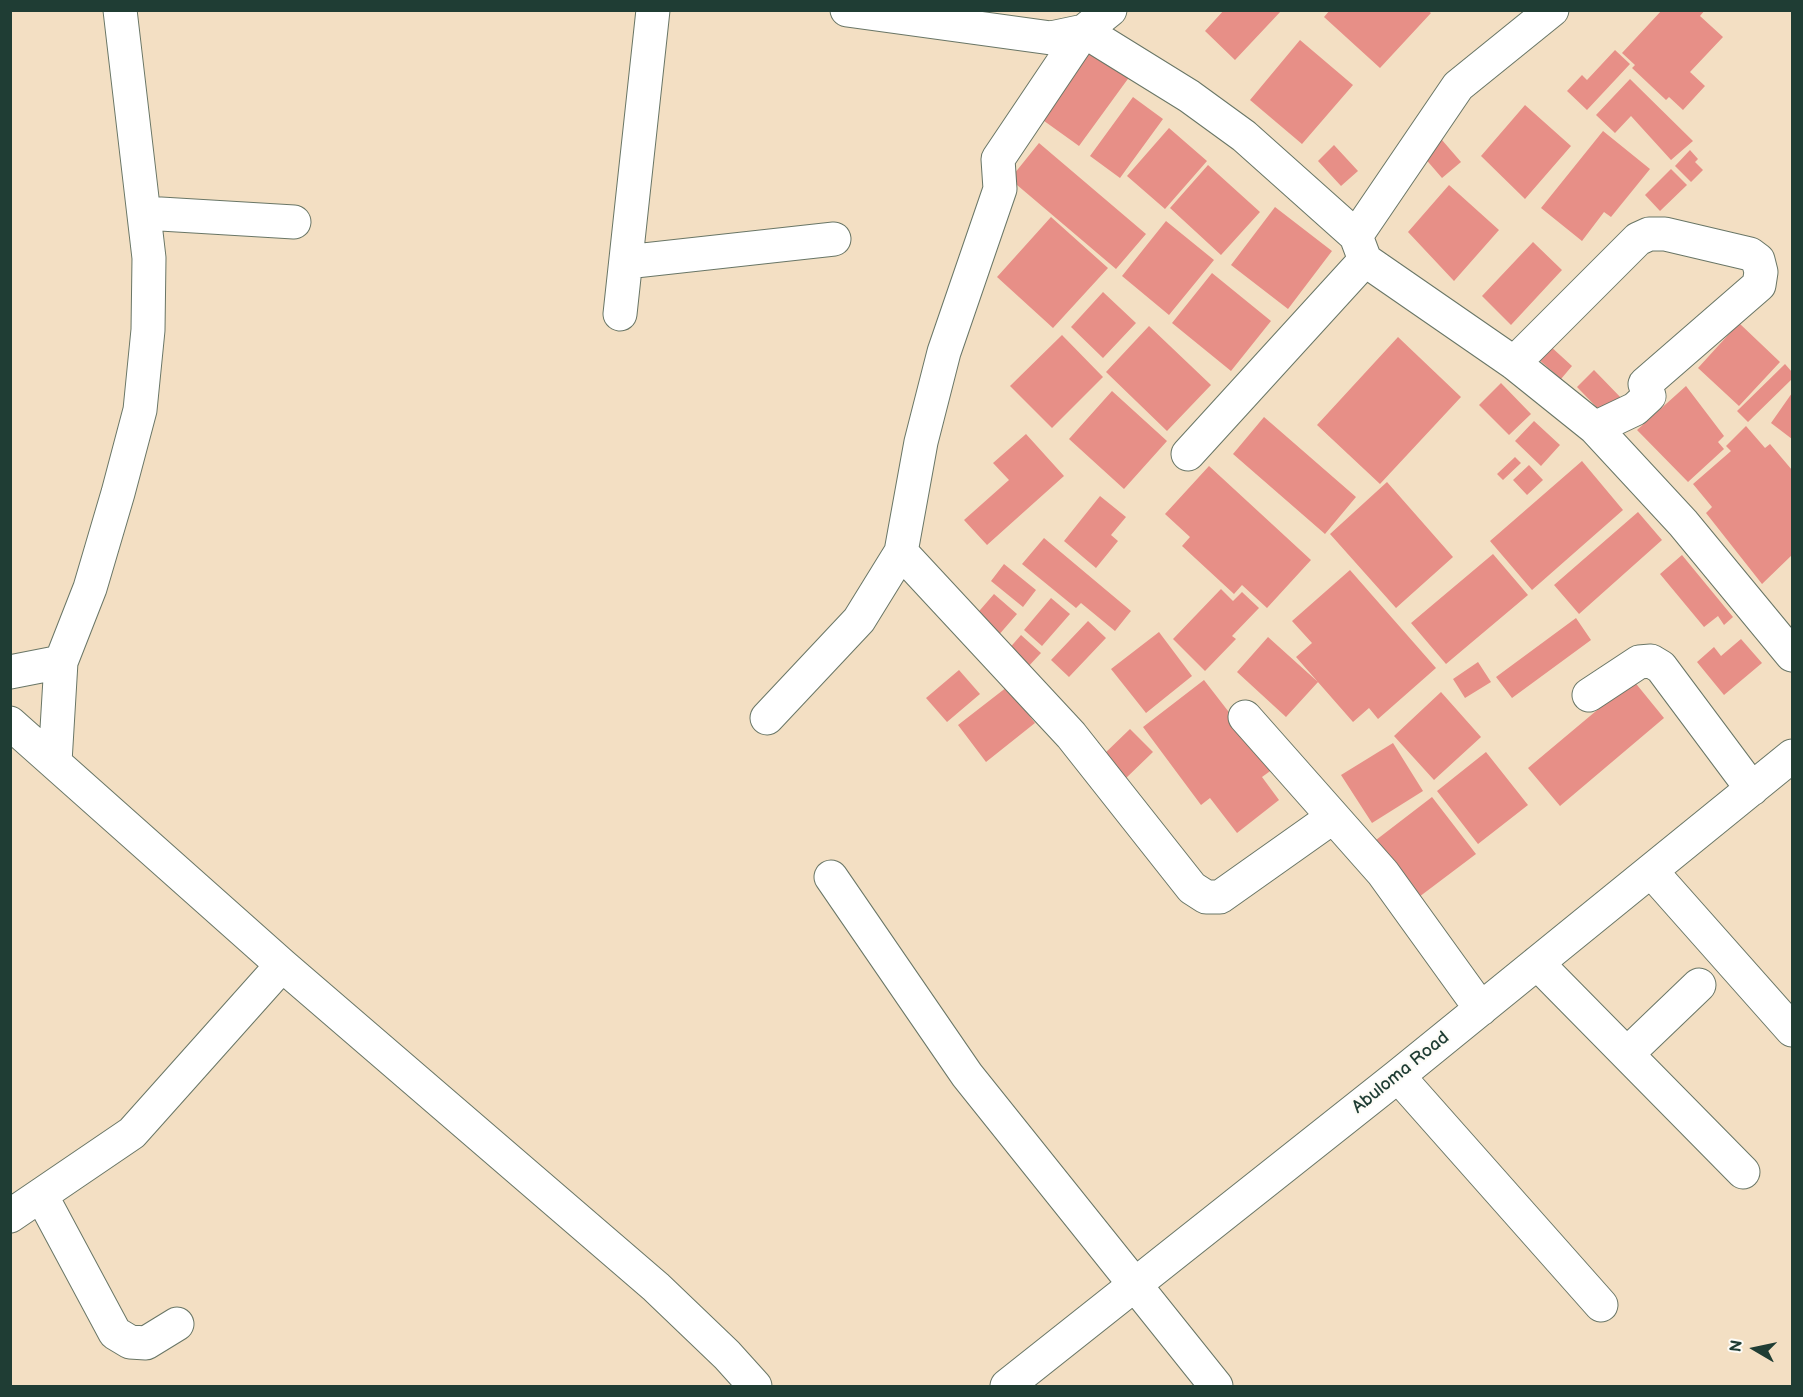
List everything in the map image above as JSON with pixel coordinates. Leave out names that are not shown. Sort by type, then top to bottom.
[{"type":"street","points":[[55,762],[61,662],[90,588],[118,494],[140,410],[148,330],[148,258],[120,10]]},
{"type":"street","points":[[620,314],[653,10]]},
{"type":"street","points":[[847,10],[1051,38],[1084,31],[1189,96],[1244,136],[1360,248],[1514,363],[1594,428],[1683,524],[1792,655]]},
{"type":"street","points":[[767,718],[860,620],[901,552],[921,442],[944,352],[1000,189],[998,159],[1084,31],[1110,10]]},
{"type":"street","points":[[1188,454],[1360,248],[1458,86],[1552,10]]},
{"type":"street","points":[[144,213],[294,222]]},
{"type":"street","points":[[1514,363],[1638,239],[1649,234],[1665,234],[1749,254],[1758,260],[1761,272],[1759,285],[1645,384],[1648,396],[1635,409],[1594,428]]},
{"type":"street","points":[[626,262],[834,239]]},
{"type":"street","points":[[901,552],[1071,735],[1192,888],[1206,897],[1220,897],[1334,817]]},
{"type":"street","points":[[1589,695],[1639,662],[1651,661],[1660,667],[1752,789]]},
{"type":"street","points":[[10,672],[61,662]]},
{"type":"street","points":[[1245,717],[1383,873],[1481,1009]]},
{"type":"street","points":[[10,723],[282,965],[656,1287],[727,1355],[755,1386]]},
{"type":"street","name":"Abuloma Road","points":[[1008,1386],[1398,1076],[1792,756]]},
{"type":"street","points":[[1651,871],[1792,1030]]},
{"type":"street","points":[[831,877],[967,1075],[1216,1386]]},
{"type":"street","points":[[1538,963],[1743,1172]]},
{"type":"street","points":[[10,1216],[132,1133],[282,965]]},
{"type":"street","points":[[1627,1054],[1699,985]]},
{"type":"street","points":[[1398,1076],[1601,1305]]},
{"type":"street","points":[[41,1195],[115,1333],[130,1342],[146,1343],[177,1324]]},
{"type":"building","points":[[1224,10],[1282,10],[1235,60],[1205,31]]},
{"type":"building","points":[[1330,10],[1427,10],[1431,13],[1380,68],[1324,17]]},
{"type":"building","points":[[1662,10],[1705,10],[1700,16],[1723,37],[1690,72],[1705,86],[1683,110],[1669,97],[1666,100],[1632,68],[1635,65],[1622,53]]},
{"type":"building","points":[[1300,40],[1353,85],[1302,144],[1250,100]]},
{"type":"building","points":[[1092,47],[1130,76],[1079,146],[1040,118]]},
{"type":"building","points":[[1615,50],[1630,64],[1587,110],[1567,91],[1582,75],[1587,80]]},
{"type":"building","points":[[1630,79],[1693,141],[1671,160],[1631,116],[1615,133],[1596,115]]},
{"type":"building","points":[[1133,97],[1163,119],[1120,178],[1090,156]]},
{"type":"building","points":[[1525,105],[1571,146],[1525,199],[1481,156]]},
{"type":"building","points":[[1169,128],[1207,161],[1165,209],[1127,176]]},
{"type":"building","points":[[1603,131],[1650,169],[1611,217],[1604,212],[1582,241],[1541,208]]},
{"type":"building","points":[[1442,140],[1461,162],[1442,178],[1423,156]]},
{"type":"building","points":[[1039,143],[1146,234],[1116,269],[1010,179]]},
{"type":"building","points":[[1334,145],[1358,171],[1341,186],[1318,161]]},
{"type":"building","points":[[1690,150],[1698,159],[1695,162],[1703,170],[1691,182],[1675,166]]},
{"type":"building","points":[[1208,165],[1260,212],[1221,255],[1170,208]]},
{"type":"building","points":[[1671,169],[1687,185],[1660,211],[1645,195]]},
{"type":"building","points":[[1449,185],[1499,230],[1454,281],[1408,232]]},
{"type":"building","points":[[1275,207],[1332,251],[1288,309],[1231,265]]},
{"type":"building","points":[[1051,217],[1108,268],[1053,328],[997,277]]},
{"type":"building","points":[[1166,221],[1214,260],[1169,315],[1122,276]]},
{"type":"building","points":[[1533,242],[1562,270],[1511,325],[1482,296]]},
{"type":"building","points":[[1212,273],[1271,321],[1231,371],[1172,323]]},
{"type":"building","points":[[1103,292],[1136,323],[1103,358],[1071,327]]},
{"type":"building","points":[[1739,323],[1780,362],[1739,406],[1698,368]]},
{"type":"building","points":[[1149,326],[1211,385],[1167,431],[1106,372]]},
{"type":"building","points":[[1062,335],[1103,377],[1052,428],[1010,386]]},
{"type":"building","points":[[1398,337],[1461,397],[1380,484],[1317,425]]},
{"type":"building","points":[[1549,345],[1572,366],[1561,379],[1537,358]]},
{"type":"building","points":[[1785,364],[1792,372],[1792,379],[1748,422],[1737,411]]},
{"type":"building","points":[[1594,370],[1626,403],[1609,420],[1577,387]]},
{"type":"building","points":[[1501,383],[1531,414],[1509,435],[1479,405]]},
{"type":"building","points":[[1686,386],[1724,436],[1718,442],[1724,449],[1688,482],[1637,430]]},
{"type":"building","points":[[1112,391],[1167,441],[1124,489],[1069,439]]},
{"type":"building","points":[[1792,393],[1792,439],[1771,423]]},
{"type":"building","points":[[1264,417],[1356,497],[1325,534],[1233,454]]},
{"type":"building","points":[[1534,421],[1560,445],[1541,466],[1515,441]]},
{"type":"building","points":[[1746,426],[1765,448],[1770,444],[1792,470],[1792,555],[1762,584],[1706,513],[1712,507],[1693,484],[1731,451],[1726,446]]},
{"type":"building","points":[[1026,434],[1064,476],[987,545],[964,520],[1009,480],[993,463]]},
{"type":"building","points":[[1515,457],[1521,463],[1503,480],[1497,474]]},
{"type":"building","points":[[1582,461],[1623,510],[1532,590],[1490,541]]},
{"type":"building","points":[[1529,465],[1543,480],[1527,495],[1513,480]]},
{"type":"building","points":[[1209,466],[1311,560],[1267,608],[1242,585],[1234,594],[1182,546],[1190,537],[1165,514]]},
{"type":"building","points":[[1387,482],[1453,557],[1396,608],[1330,534]]},
{"type":"building","points":[[1100,496],[1126,517],[1111,535],[1118,541],[1096,568],[1064,541]]},
{"type":"building","points":[[1638,512],[1662,540],[1579,614],[1554,585]]},
{"type":"building","points":[[1044,538],[1131,611],[1115,631],[1081,603],[1076,608],[1022,564]]},
{"type":"building","points":[[1493,554],[1528,595],[1446,664],[1411,623]]},
{"type":"building","points":[[1682,555],[1733,617],[1724,625],[1718,616],[1704,627],[1660,574]]},
{"type":"building","points":[[1004,564],[1036,590],[1023,607],[991,581]]},
{"type":"building","points":[[1350,570],[1436,668],[1378,719],[1369,708],[1353,722],[1296,657],[1312,643],[1292,621]]},
{"type":"building","points":[[1221,589],[1233,601],[1242,592],[1259,608],[1232,636],[1236,639],[1205,671],[1173,639]]},
{"type":"building","points":[[994,594],[1017,614],[997,637],[974,617]]},
{"type":"building","points":[[1051,598],[1070,614],[1042,646],[1024,630]]},
{"type":"building","points":[[1576,618],[1591,640],[1512,698],[1496,677]]},
{"type":"building","points":[[1088,621],[1106,638],[1069,677],[1051,660]]},
{"type":"building","points":[[1159,632],[1192,676],[1146,713],[1111,669]]},
{"type":"building","points":[[1021,635],[1041,653],[1026,669],[1007,651]]},
{"type":"building","points":[[1268,637],[1318,682],[1286,717],[1237,672]]},
{"type":"building","points":[[1741,639],[1762,663],[1724,695],[1697,662],[1714,647],[1721,656]]},
{"type":"building","points":[[1478,662],[1491,682],[1465,698],[1453,679]]},
{"type":"building","points":[[959,670],[980,694],[947,722],[926,698]]},
{"type":"building","points":[[1204,680],[1273,769],[1262,777],[1279,800],[1237,833],[1210,798],[1201,805],[1143,727]]},
{"type":"building","points":[[1633,680],[1664,718],[1560,806],[1528,768]]},
{"type":"building","points":[[1007,687],[1035,723],[986,762],[958,725]]},
{"type":"building","points":[[1441,692],[1481,737],[1434,780],[1394,736]]},
{"type":"building","points":[[1130,729],[1153,752],[1124,780],[1102,756]]},
{"type":"building","points":[[1393,743],[1423,791],[1372,823],[1341,775]]},
{"type":"building","points":[[1486,752],[1528,805],[1478,844],[1437,791]]},
{"type":"building","points":[[1432,797],[1476,854],[1419,897],[1376,840]]}]
